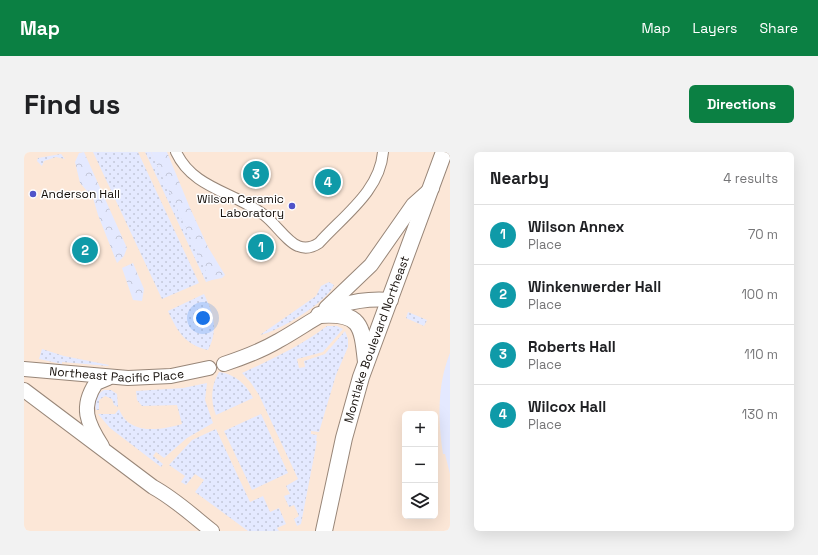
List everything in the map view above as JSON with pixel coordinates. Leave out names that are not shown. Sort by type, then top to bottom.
[{"type":"main road","name":"Montlake Boulevard Northeast","points":[[324,531],[344,438],[366,364],[391,300],[444,152]]},
{"type":"main road","points":[[319,315],[371,265],[413,204],[432,187]]},
{"type":"main road","points":[[224,364],[276,342],[319,315],[354,301],[368,299],[391,300]]},
{"type":"main road","points":[[319,315],[346,316],[357,323],[362,331],[366,364]]},
{"type":"main road","name":"Northeast Pacific Place","points":[[24,369],[108,378],[157,377],[209,368]]},
{"type":"main road","points":[[105,451],[92,428],[86,407],[89,394],[96,383],[108,378]]},
{"type":"main road","points":[[24,390],[153,487],[166,504],[181,515],[197,519],[212,531]]},
{"type":"street","points":[[176,152],[186,170],[201,182],[261,212],[295,245],[304,248],[313,247],[319,243],[372,186],[378,174],[384,152]]},
{"type":"shaded area","points":[[24,152],[450,152],[450,531],[24,531]]},
{"type":"green space","points":[[84,152],[127,248],[124,256],[117,263],[93,198],[80,183],[75,162],[79,153]]},
{"type":"green space","points":[[93,152],[138,152],[199,283],[162,299]]},
{"type":"green space","points":[[145,152],[151,152],[212,280],[206,282]]},
{"type":"green space","points":[[151,152],[167,152],[208,247],[225,275],[222,278],[212,280],[209,278]]},
{"type":"green space","points":[[61,154],[65,159],[56,157],[44,161],[42,166],[37,161],[38,158]]},
{"type":"green space","points":[[133,263],[144,289],[142,301],[133,300],[122,268]]},
{"type":"green space","points":[[329,282],[334,285],[322,300],[312,308],[290,322],[260,335],[316,296],[321,286]]},
{"type":"green space","points":[[204,294],[214,321],[213,335],[208,350],[193,345],[188,341],[175,325],[168,311]]},
{"type":"green space","points":[[408,312],[427,320],[424,326],[406,318]]},
{"type":"green space","points":[[327,326],[337,326],[343,329],[323,352],[297,359],[299,368],[305,367],[304,361],[325,354],[345,331],[348,339],[348,347],[336,375],[319,432],[311,431],[311,434],[317,435],[317,441],[301,524],[297,526],[294,519],[299,516],[294,505],[289,507],[284,496],[290,494],[286,486],[298,479],[259,395],[242,373],[297,346]]},
{"type":"green space","points":[[42,349],[64,356],[109,365],[62,362],[62,364],[39,359]]},
{"type":"green space","points":[[450,353],[450,474],[445,454],[443,454],[440,428],[440,403],[443,378]]},
{"type":"green space","points":[[219,372],[235,377],[239,380],[247,388],[253,398],[216,415],[212,393],[216,377]]},
{"type":"green space","points":[[207,383],[205,400],[213,423],[187,438],[164,458],[156,452],[153,456],[163,464],[161,467],[110,428],[98,414],[115,414],[119,409],[124,418],[130,424],[146,429],[165,428],[182,424],[177,405],[142,406],[137,400],[136,391],[183,388]]},
{"type":"green space","points":[[104,390],[111,390],[117,394],[118,407],[114,405],[112,399],[105,396],[99,400],[99,410],[96,410],[96,398]]},
{"type":"green space","points":[[261,414],[288,473],[252,490],[224,431]]},
{"type":"green space","points":[[216,429],[250,502],[263,496],[270,512],[279,508],[286,524],[277,528],[279,531],[248,531],[195,492],[204,480],[195,474],[186,485],[181,482],[185,476],[169,465],[192,440]]},
{"type":"place","name":"Roberts Hall","points":[[256,174]]},
{"type":"place","name":"Wilcox Hall","points":[[328,182]]},
{"type":"place","name":"Anderson Hall","points":[[33,194]]},
{"type":"place","name":"Wilson Ceramic Laboratory","points":[[292,206]]},
{"type":"place","name":"Wilson Annex","points":[[261,247]]},
{"type":"place","name":"Winkenwerder Hall","points":[[85,250]]}]
